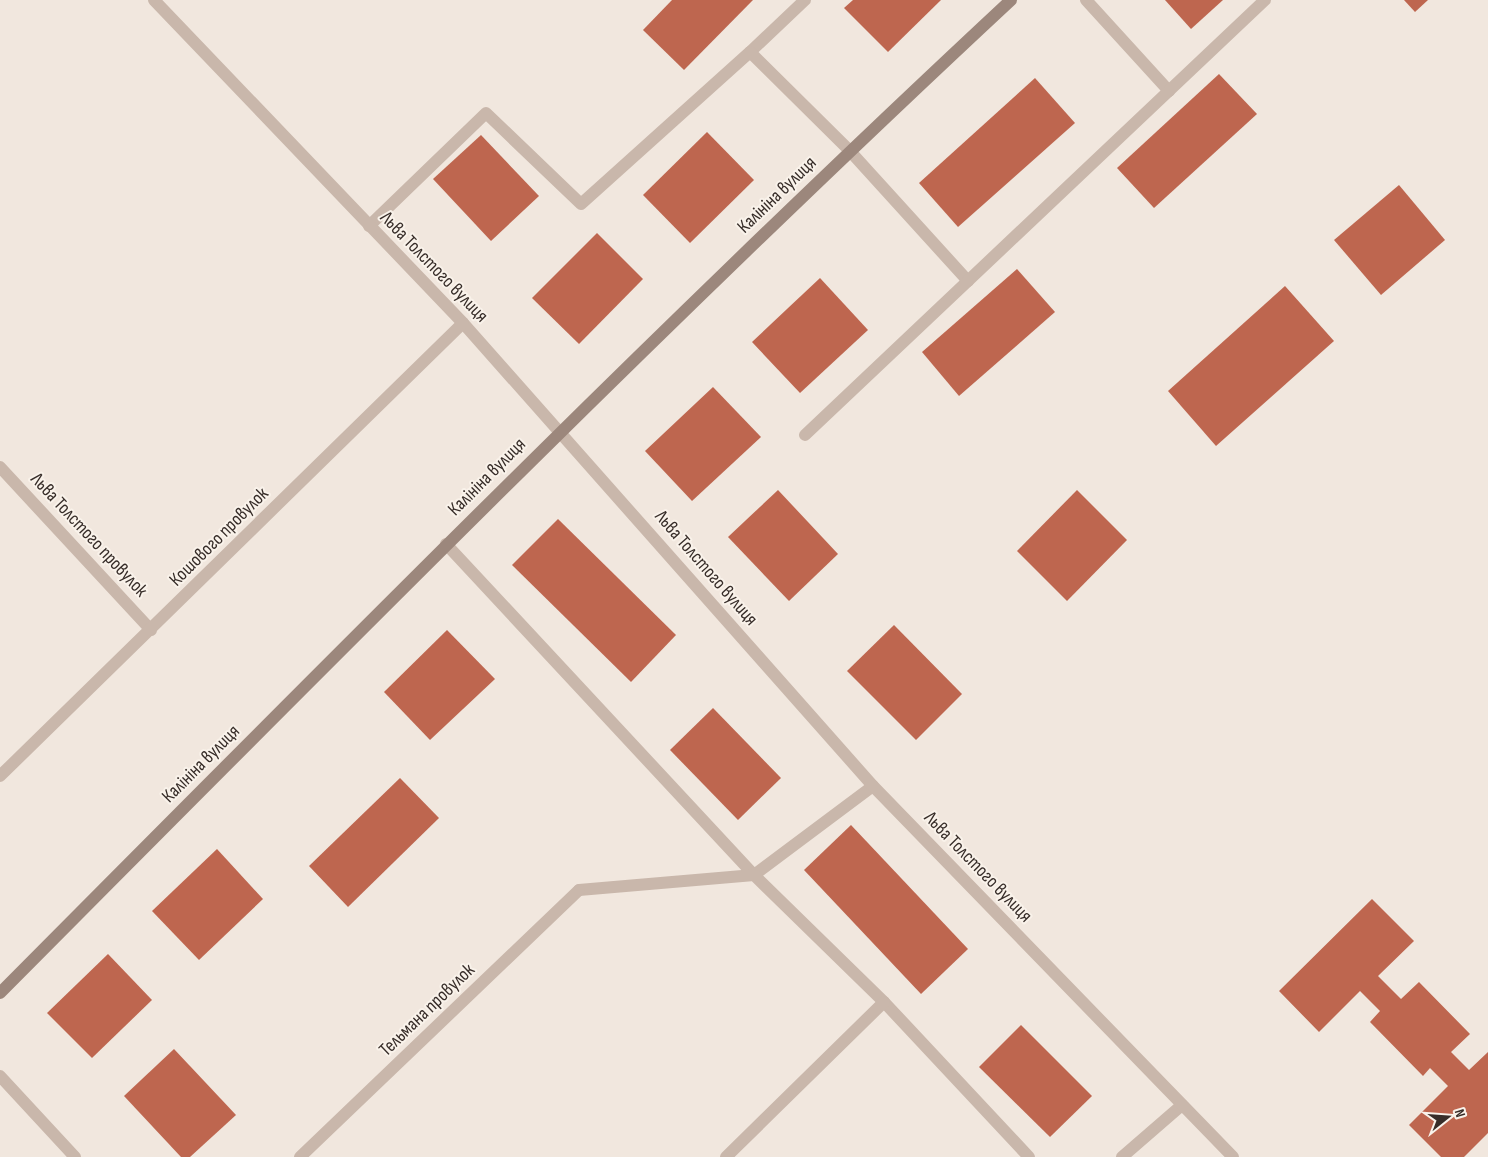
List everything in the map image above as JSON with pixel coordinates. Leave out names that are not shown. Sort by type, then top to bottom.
[{"type":"street","name":"Льва Толстого вулиця","points":[[154,0],[463,323],[873,786],[1234,1157]]},
{"type":"street","points":[[369,226],[486,113],[581,204],[805,0]]},
{"type":"street","name":"Калініна вулиця","points":[[0,993],[560,431],[850,150],[1011,0]]},
{"type":"street","points":[[1086,0],[1169,91]]},
{"type":"street","points":[[805,435],[1265,0]]},
{"type":"street","points":[[750,52],[850,150],[968,281]]},
{"type":"street","name":"Кошового провулок","points":[[0,776],[463,323]]},
{"type":"street","name":"Льва Толстого провулок","points":[[0,467],[151,630]]},
{"type":"street","points":[[446,544],[754,875],[884,1002],[1029,1157]]},
{"type":"street","points":[[754,875],[873,786]]},
{"type":"street","name":"Тельмана провулок","points":[[300,1157],[579,890],[754,875]]},
{"type":"street","points":[[726,1157],[884,1002]]},
{"type":"street","points":[[0,1076],[75,1157]]},
{"type":"street","points":[[1122,1157],[1182,1105]]},
{"type":"building","points":[[672,0],[753,0],[684,70],[643,30]]},
{"type":"building","points":[[853,0],[941,0],[888,52],[844,8]]},
{"type":"building","points":[[1165,0],[1223,0],[1191,29]]},
{"type":"building","points":[[1404,0],[1428,0],[1415,12]]},
{"type":"building","points":[[1219,74],[1257,114],[1154,208],[1117,168]]},
{"type":"building","points":[[1035,78],[1075,123],[958,227],[919,183]]},
{"type":"building","points":[[707,132],[754,180],[690,243],[643,195]]},
{"type":"building","points":[[481,135],[539,196],[491,241],[433,179]]},
{"type":"building","points":[[1399,185],[1445,240],[1381,295],[1334,240]]},
{"type":"building","points":[[597,233],[643,279],[579,344],[532,298]]},
{"type":"building","points":[[1017,269],[1055,312],[959,396],[922,352]]},
{"type":"building","points":[[820,278],[868,330],[800,393],[752,342]]},
{"type":"building","points":[[1285,286],[1334,341],[1216,446],[1168,391]]},
{"type":"building","points":[[713,387],[761,437],[692,501],[645,451]]},
{"type":"building","points":[[778,490],[838,554],[789,601],[728,537]]},
{"type":"building","points":[[1077,490],[1127,540],[1067,601],[1017,551]]},
{"type":"building","points":[[558,519],[676,635],[631,682],[512,565]]},
{"type":"building","points":[[894,625],[962,694],[916,740],[847,671]]},
{"type":"building","points":[[447,630],[495,679],[430,740],[384,692]]},
{"type":"building","points":[[713,708],[781,778],[738,820],[670,750]]},
{"type":"building","points":[[400,778],[439,818],[348,907],[309,866]]},
{"type":"building","points":[[851,825],[968,949],[921,994],[804,870]]},
{"type":"building","points":[[217,849],[263,899],[199,960],[152,911]]},
{"type":"building","points":[[1372,899],[1414,941],[1378,976],[1401,999],[1419,982],[1470,1034],[1451,1052],[1469,1070],[1488,1052],[1488,1133],[1464,1157],[1441,1157],[1409,1125],[1448,1086],[1430,1068],[1423,1076],[1370,1022],[1380,1011],[1360,991],[1319,1032],[1279,991]]},
{"type":"building","points":[[108,954],[152,1000],[92,1058],[47,1013]]},
{"type":"building","points":[[1021,1025],[1092,1096],[1050,1137],[979,1067]]},
{"type":"building","points":[[174,1049],[236,1115],[190,1157],[181,1157],[124,1096]]}]
